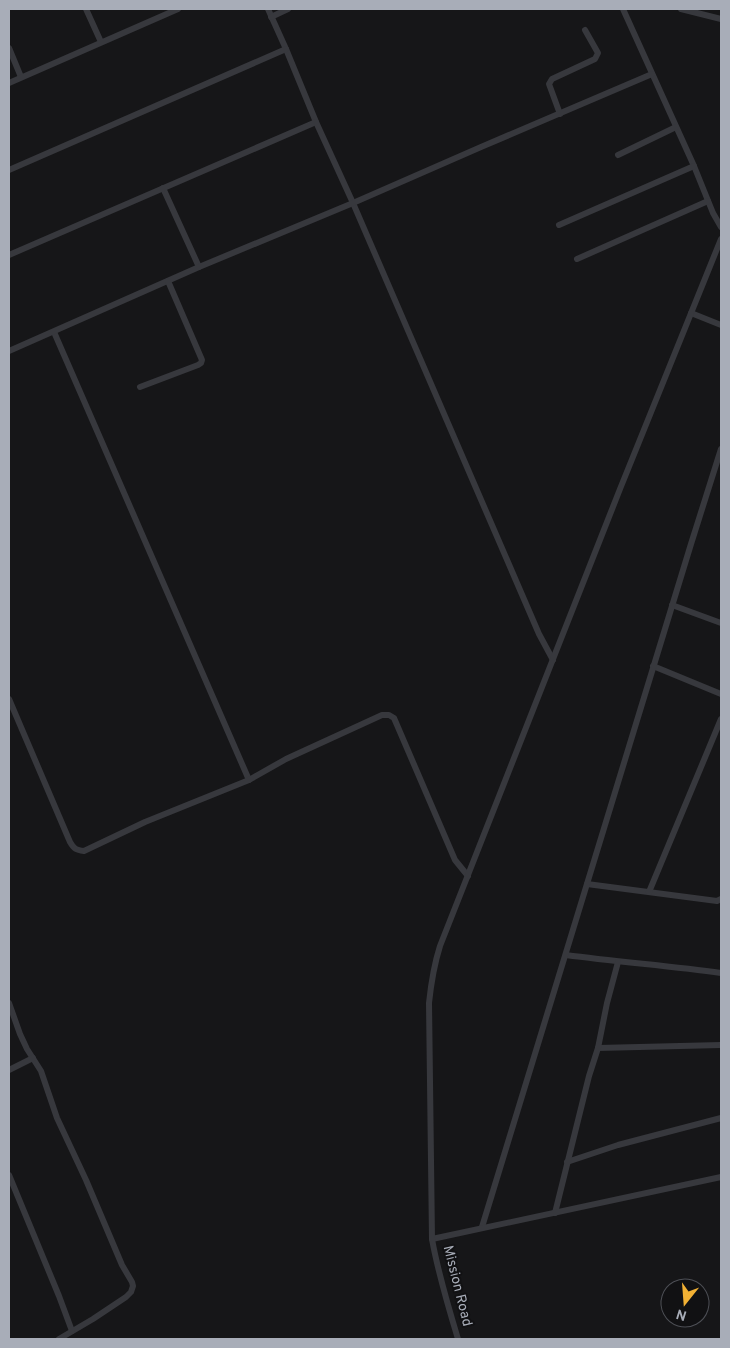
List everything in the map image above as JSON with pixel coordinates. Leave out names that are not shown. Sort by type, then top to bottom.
[{"type":"street","points":[[86,9],[101,42]]},
{"type":"street","points":[[9,83],[178,9]]},
{"type":"street","points":[[268,9],[539,634],[553,660]]},
{"type":"street","points":[[271,17],[288,9]]},
{"type":"street","points":[[623,9],[721,227]]},
{"type":"street","points":[[682,9],[721,19]]},
{"type":"street","points":[[560,114],[549,84],[552,79],[598,56],[585,30]]},
{"type":"street","points":[[9,48],[21,77]]},
{"type":"street","points":[[9,170],[286,48]]},
{"type":"street","points":[[9,351],[200,267],[652,74]]},
{"type":"street","points":[[9,255],[316,122]]},
{"type":"street","points":[[618,155],[676,127]]},
{"type":"street","points":[[559,225],[694,166]]},
{"type":"street","points":[[163,188],[200,267]]},
{"type":"street","points":[[577,259],[708,201]]},
{"type":"street","name":"Mission Road","points":[[458,1339],[445,1297],[432,1239],[429,1003],[435,964],[440,946],[620,489],[721,239]]},
{"type":"street","points":[[140,387],[198,365],[202,360],[168,281]]},
{"type":"street","points":[[692,313],[721,325]]},
{"type":"street","points":[[54,332],[249,780]]},
{"type":"street","points":[[482,1228],[535,1050],[566,955],[721,449]]},
{"type":"street","points":[[672,605],[721,623]]},
{"type":"street","points":[[653,666],[721,694]]},
{"type":"street","points":[[9,699],[70,842],[76,850],[84,850],[249,780],[286,759],[378,716],[389,715],[394,718],[455,860],[468,876]]},
{"type":"street","points":[[649,892],[721,719]]},
{"type":"street","points":[[587,884],[717,901],[721,898]]},
{"type":"street","points":[[566,955],[721,973]]},
{"type":"street","points":[[555,1213],[589,1076],[598,1048],[618,962]]},
{"type":"street","points":[[9,1003],[20,1034],[41,1071],[57,1118],[133,1286],[131,1292],[126,1297],[59,1339]]},
{"type":"street","points":[[598,1048],[721,1045]]},
{"type":"street","points":[[9,1070],[33,1058]]},
{"type":"street","points":[[567,1162],[618,1145],[721,1118]]},
{"type":"street","points":[[9,1175],[72,1330]]},
{"type":"street","points":[[432,1239],[721,1177]]}]
